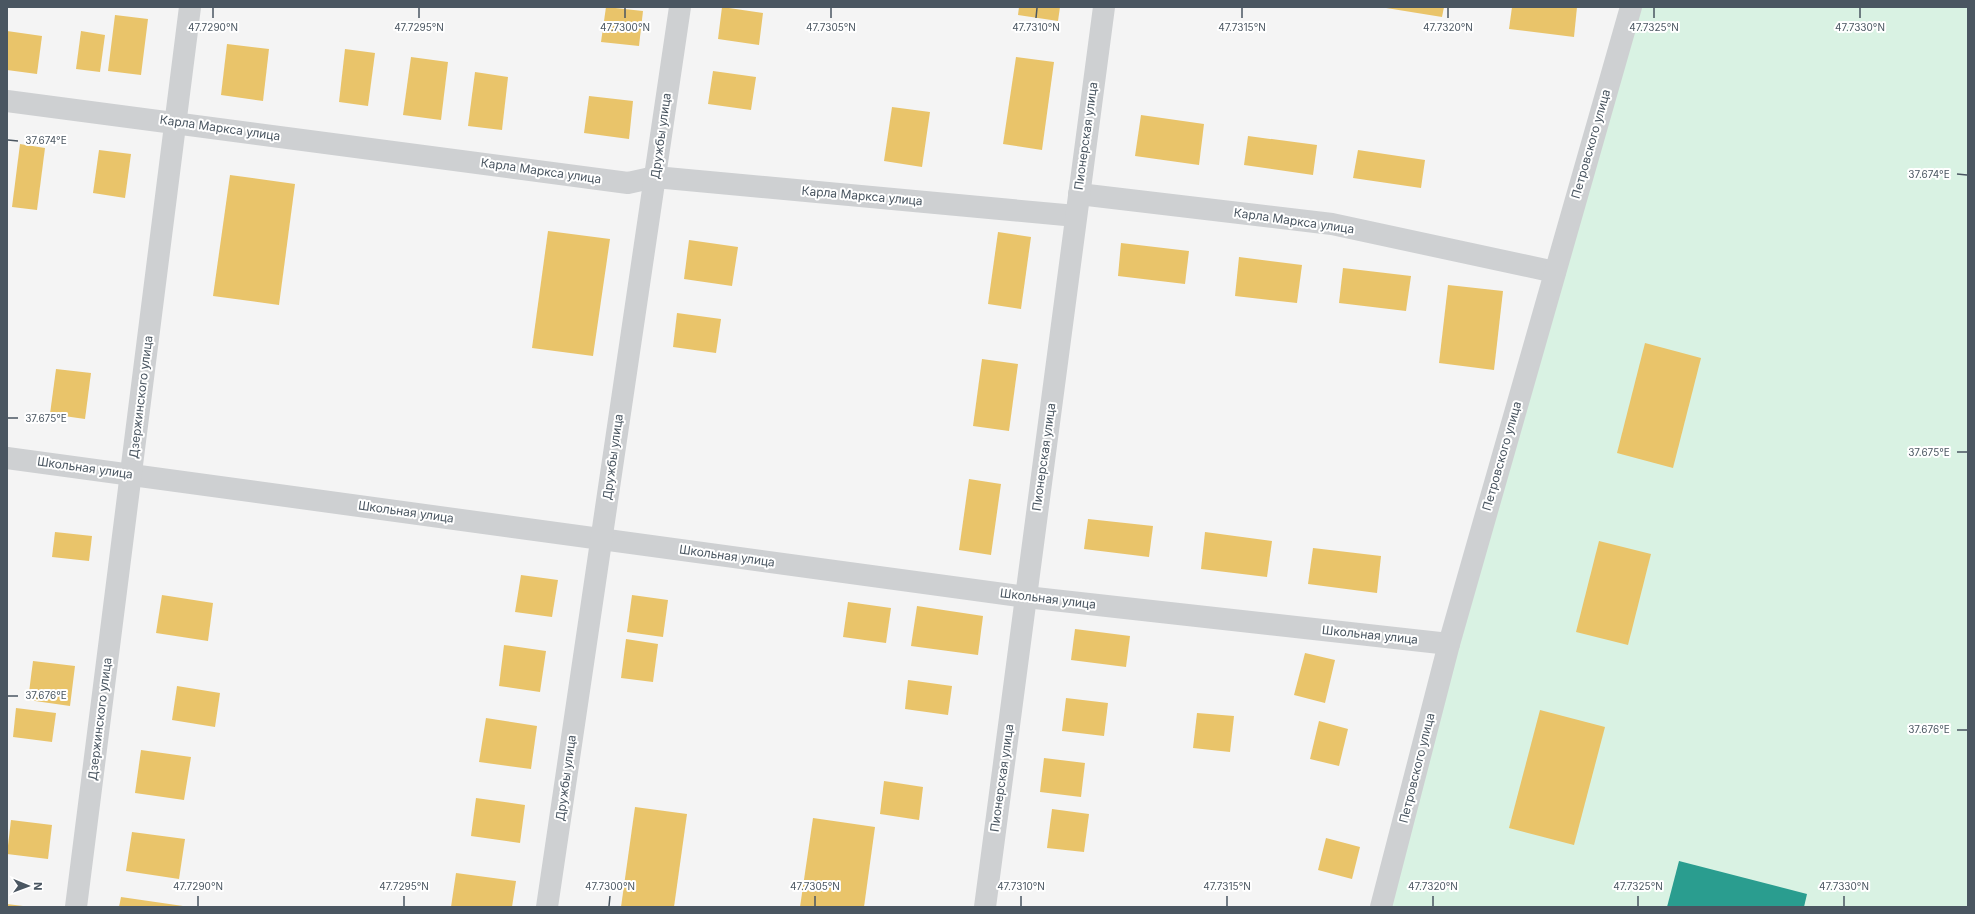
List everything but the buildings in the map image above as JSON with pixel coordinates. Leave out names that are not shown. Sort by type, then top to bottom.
[{"type":"street","name":"Дзержинского улица","points":[[76,907],[190,7]]},
{"type":"street","name":"Дружбы улица","points":[[547,907],[680,7]]},
{"type":"street","name":"Пионерская улица","points":[[984,907],[1104,7]]},
{"type":"street","name":"Петровского улица","points":[[1381,907],[1449,644],[1631,7]]},
{"type":"street","name":"Карла Маркса улица","points":[[7,101],[176,122],[628,183],[655,177],[1076,216]]},
{"type":"street","name":"Карла Маркса улица","points":[[1079,194],[1332,224],[1555,272]]},
{"type":"street","name":"Школьная улица","points":[[7,458],[1026,597],[1449,644]]},
{"type":"green space","points":[[1631,7],[1968,7],[1968,907],[1381,907]]}]
